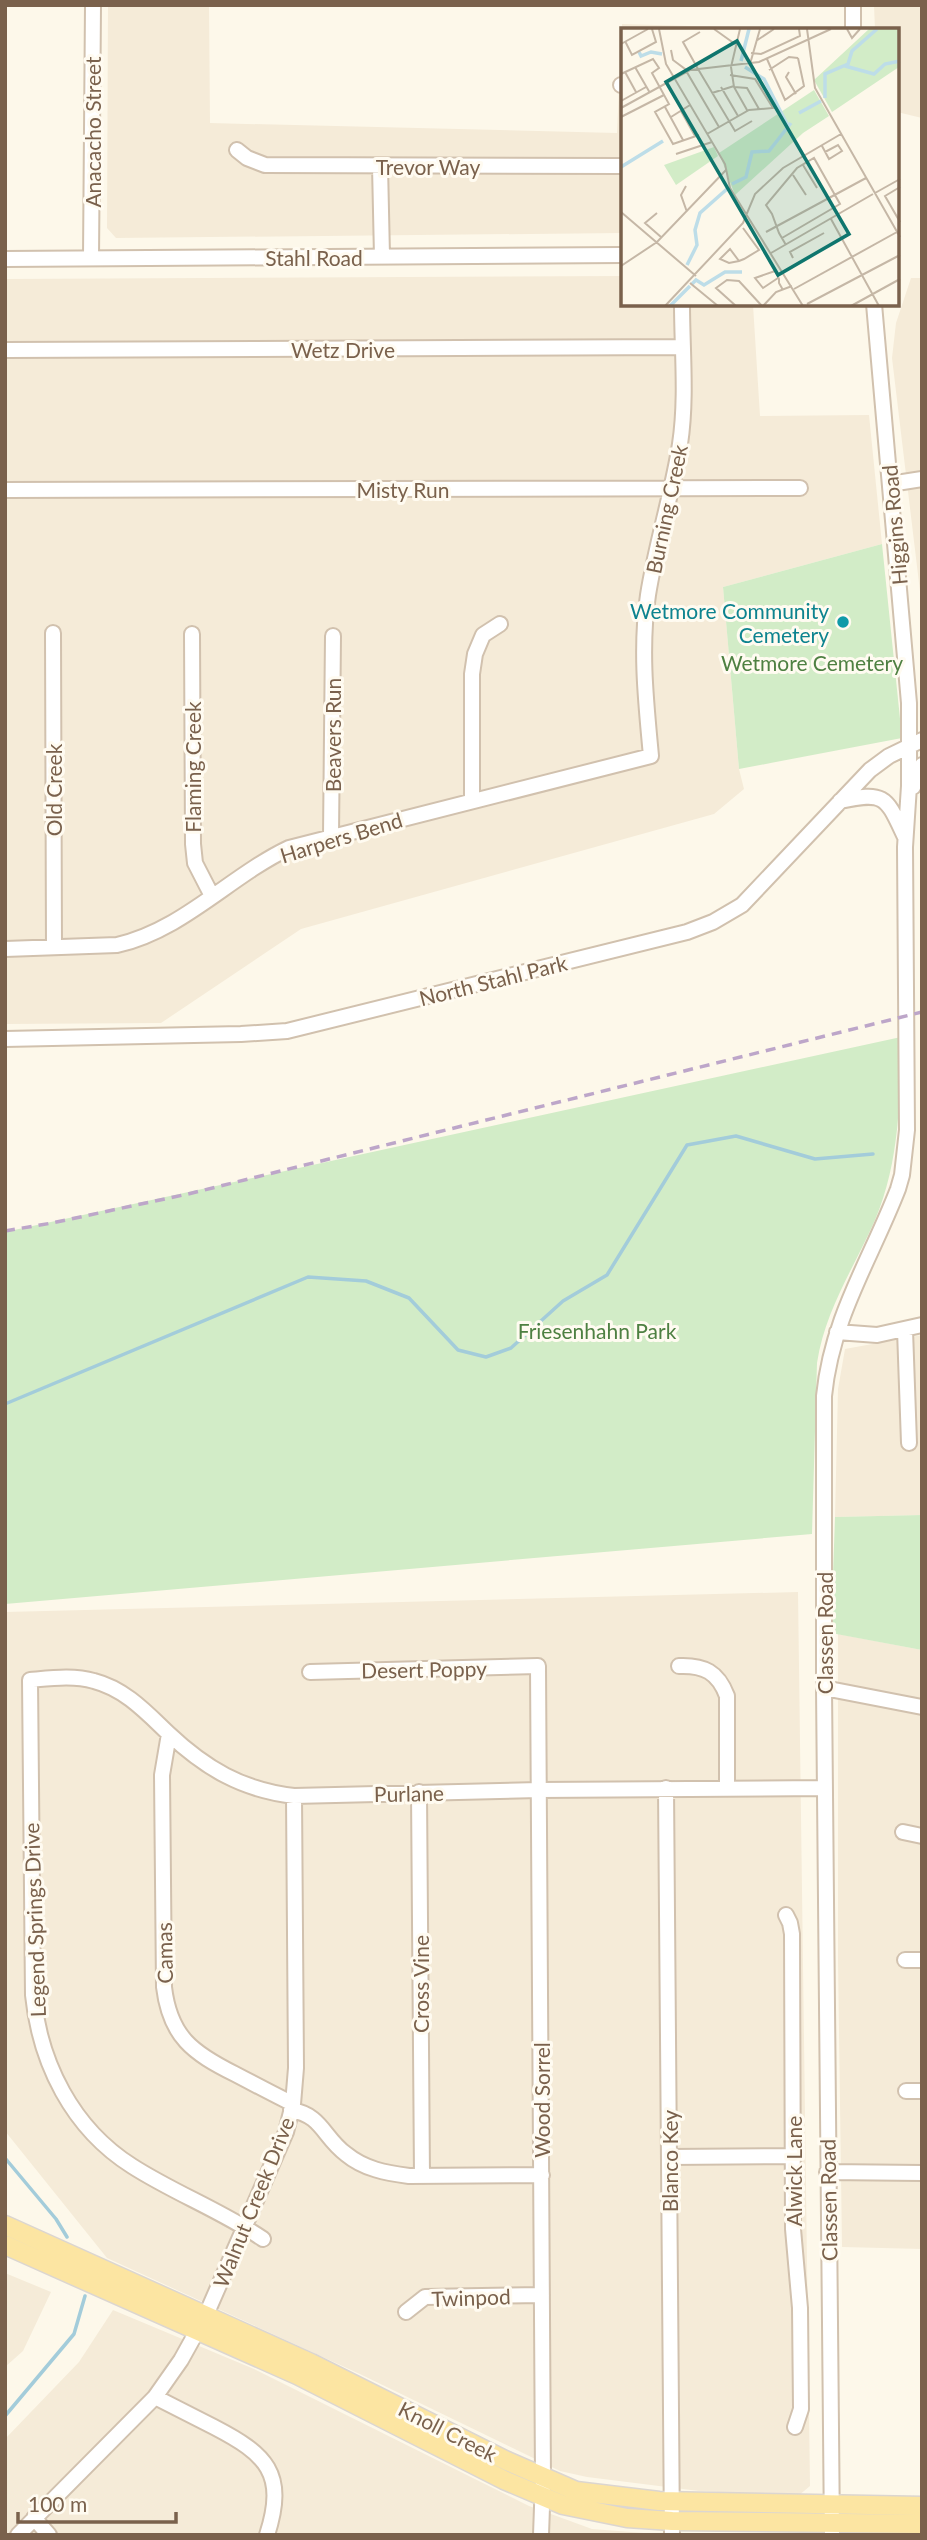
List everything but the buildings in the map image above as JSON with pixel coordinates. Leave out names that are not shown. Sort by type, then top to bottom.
[{"type":"main road","name":"Knoll Creek","points":[[6,2229],[202,2323],[297,2375],[541,2497],[591,2512],[672,2528],[832,2529],[922,2524]]},
{"type":"main road","name":"Knoll Creek","points":[[5,2245],[323,2369],[543,2479],[592,2495],[672,2501],[922,2506]]},
{"type":"street","name":"Anacacho Street","points":[[91,258],[93,5]]},
{"type":"street","points":[[853,5],[853,28]]},
{"type":"street","name":"Trevor Way","points":[[237,150],[247,158],[265,165],[621,166]]},
{"type":"street","points":[[380,166],[382,256]]},
{"type":"street","name":"Stahl Road","points":[[5,258],[621,255]]},
{"type":"street","name":"Burning Creek","points":[[651,755],[644,676],[644,636],[648,596],[683,413],[682,306]]},
{"type":"street","name":"Higgins Road","points":[[874,306],[915,743]]},
{"type":"street","name":"Wetz Drive","points":[[5,350],[682,347]]},
{"type":"street","points":[[890,484],[922,479]]},
{"type":"street","name":"Misty Run","points":[[5,490],[800,488]]},
{"type":"street","points":[[472,800],[473,664],[483,635],[500,624]]},
{"type":"street","name":"Old Creek","points":[[52,633],[54,947]]},
{"type":"street","name":"Flaming Creek","points":[[192,634],[193,845],[195,863],[212,896]]},
{"type":"street","name":"Beavers Run","points":[[331,835],[333,636]]},
{"type":"street","points":[[908,689],[922,710]]},
{"type":"street","name":"Classen Road","points":[[832,2529],[827,2172],[824,1396],[830,1351],[856,1282],[883,1227],[902,1175],[907,1130],[906,838],[915,743]]},
{"type":"street","name":"North Stahl Park","points":[[5,1039],[287,1031],[687,932],[713,922],[742,905],[870,769],[915,743]]},
{"type":"street","name":"Harpers Bend","points":[[5,948],[117,945],[131,942],[159,931],[275,855],[303,843],[651,755]]},
{"type":"street","points":[[909,798],[922,765]]},
{"type":"street","points":[[839,801],[868,795],[885,800],[893,810],[906,838]]},
{"type":"street","points":[[837,1332],[860,1335],[905,1330],[922,1325]]},
{"type":"street","points":[[905,1330],[909,1443]]},
{"type":"street","name":"Desert Poppy","points":[[310,1672],[538,1666]]},
{"type":"street","name":"Wood Sorrel","points":[[538,1666],[542,2175],[541,2535]]},
{"type":"street","points":[[679,1666],[707,1669],[723,1684],[727,1696],[727,1788]]},
{"type":"street","name":"Purlane","points":[[30,1679],[63,1677],[94,1681],[116,1690],[142,1707],[197,1759],[227,1778],[260,1791],[294,1796],[666,1788],[825,1788]]},
{"type":"street","name":"Legend Springs Drive","points":[[30,1679],[33,1995],[40,2039],[47,2060],[80,2119],[110,2150],[151,2177],[263,2239]]},
{"type":"street","points":[[824,1688],[922,1707]]},
{"type":"street","name":"Camas","points":[[169,1734],[163,1775],[166,2005],[172,2022],[192,2050],[309,2114],[344,2153],[369,2168],[390,2174],[422,2176],[542,2175]]},
{"type":"street","name":"Blanco Key","points":[[666,1788],[672,2528]]},
{"type":"street","name":"Cross Vine","points":[[419,1793],[422,2176]]},
{"type":"street","name":"Walnut Creek Drive","points":[[18,2535],[155,2397],[202,2323],[279,2151],[292,2107],[296,2068],[294,1796]]},
{"type":"street","points":[[903,1832],[922,1836]]},
{"type":"street","name":"Alwick Lane","points":[[786,1915],[792,1934],[793,2229],[800,2308],[802,2409],[795,2427]]},
{"type":"street","points":[[905,1959],[922,1960]]},
{"type":"street","points":[[906,2091],[922,2091]]},
{"type":"street","points":[[669,2157],[794,2156]]},
{"type":"street","points":[[827,2172],[922,2172]]},
{"type":"street","name":"Twinpod","points":[[406,2312],[425,2297],[542,2295]]},
{"type":"street","points":[[155,2397],[247,2444],[261,2456],[270,2473],[274,2494],[267,2535]]},
{"type":"street","points":[[34,2518],[49,2535]]},
{"type":"shaded area","points":[[108,5],[209,5],[210,123],[617,133],[621,46],[621,233],[116,238],[107,228]]},
{"type":"shaded area","points":[[874,5],[922,5],[922,118],[899,112],[899,28],[875,28]]},
{"type":"shaded area","points":[[622,24],[753,28],[622,28]]},
{"type":"shaded area","points":[[621,276],[621,306],[753,306],[760,416],[869,415],[882,544],[723,587],[739,769],[744,789],[714,814],[301,929],[161,1023],[5,1024],[5,279]]},
{"type":"shaded area","points":[[911,278],[922,278],[922,608],[892,358],[896,323]]},
{"type":"shaded area","points":[[922,1335],[922,1515],[835,1517],[838,1389],[845,1349]]},
{"type":"shaded area","points":[[798,1592],[810,2486],[798,2496],[699,2491],[560,2471],[362,2375],[107,2258],[5,2131],[5,1612]]},
{"type":"shaded area","points":[[838,1634],[922,1650],[922,2249],[842,2247],[838,1960]]},
{"type":"shaded area","points":[[5,2273],[51,2292],[23,2351],[5,2367]]},
{"type":"shaded area","points":[[113,2310],[254,2369],[529,2506],[592,2529],[670,2535],[5,2535],[5,2439],[79,2362]]},
{"type":"green space","name":"Wetmore Cemetery","points":[[882,544],[902,738],[739,769],[723,587]]},
{"type":"green space","name":"Friesenhahn Park","points":[[901,1037],[897,1130],[889,1175],[875,1220],[826,1325],[817,1363],[812,1534],[5,1604],[5,1232]]},
{"type":"green space","points":[[922,1515],[922,1650],[831,1633],[835,1517]]},
{"type":"waterway","points":[[5,1404],[308,1277],[366,1281],[409,1298],[458,1350],[486,1357],[511,1348],[563,1301],[607,1275],[687,1145],[736,1136],[815,1159],[873,1154]]},
{"type":"waterway","points":[[5,2158],[56,2219],[67,2237]]},
{"type":"waterway","points":[[5,2416],[74,2334],[85,2296]]},
{"type":"railway","points":[[5,1231],[188,1194],[922,1012]]},
{"type":"place","name":"Wetmore Community Cemetery","points":[[843,622]]}]
